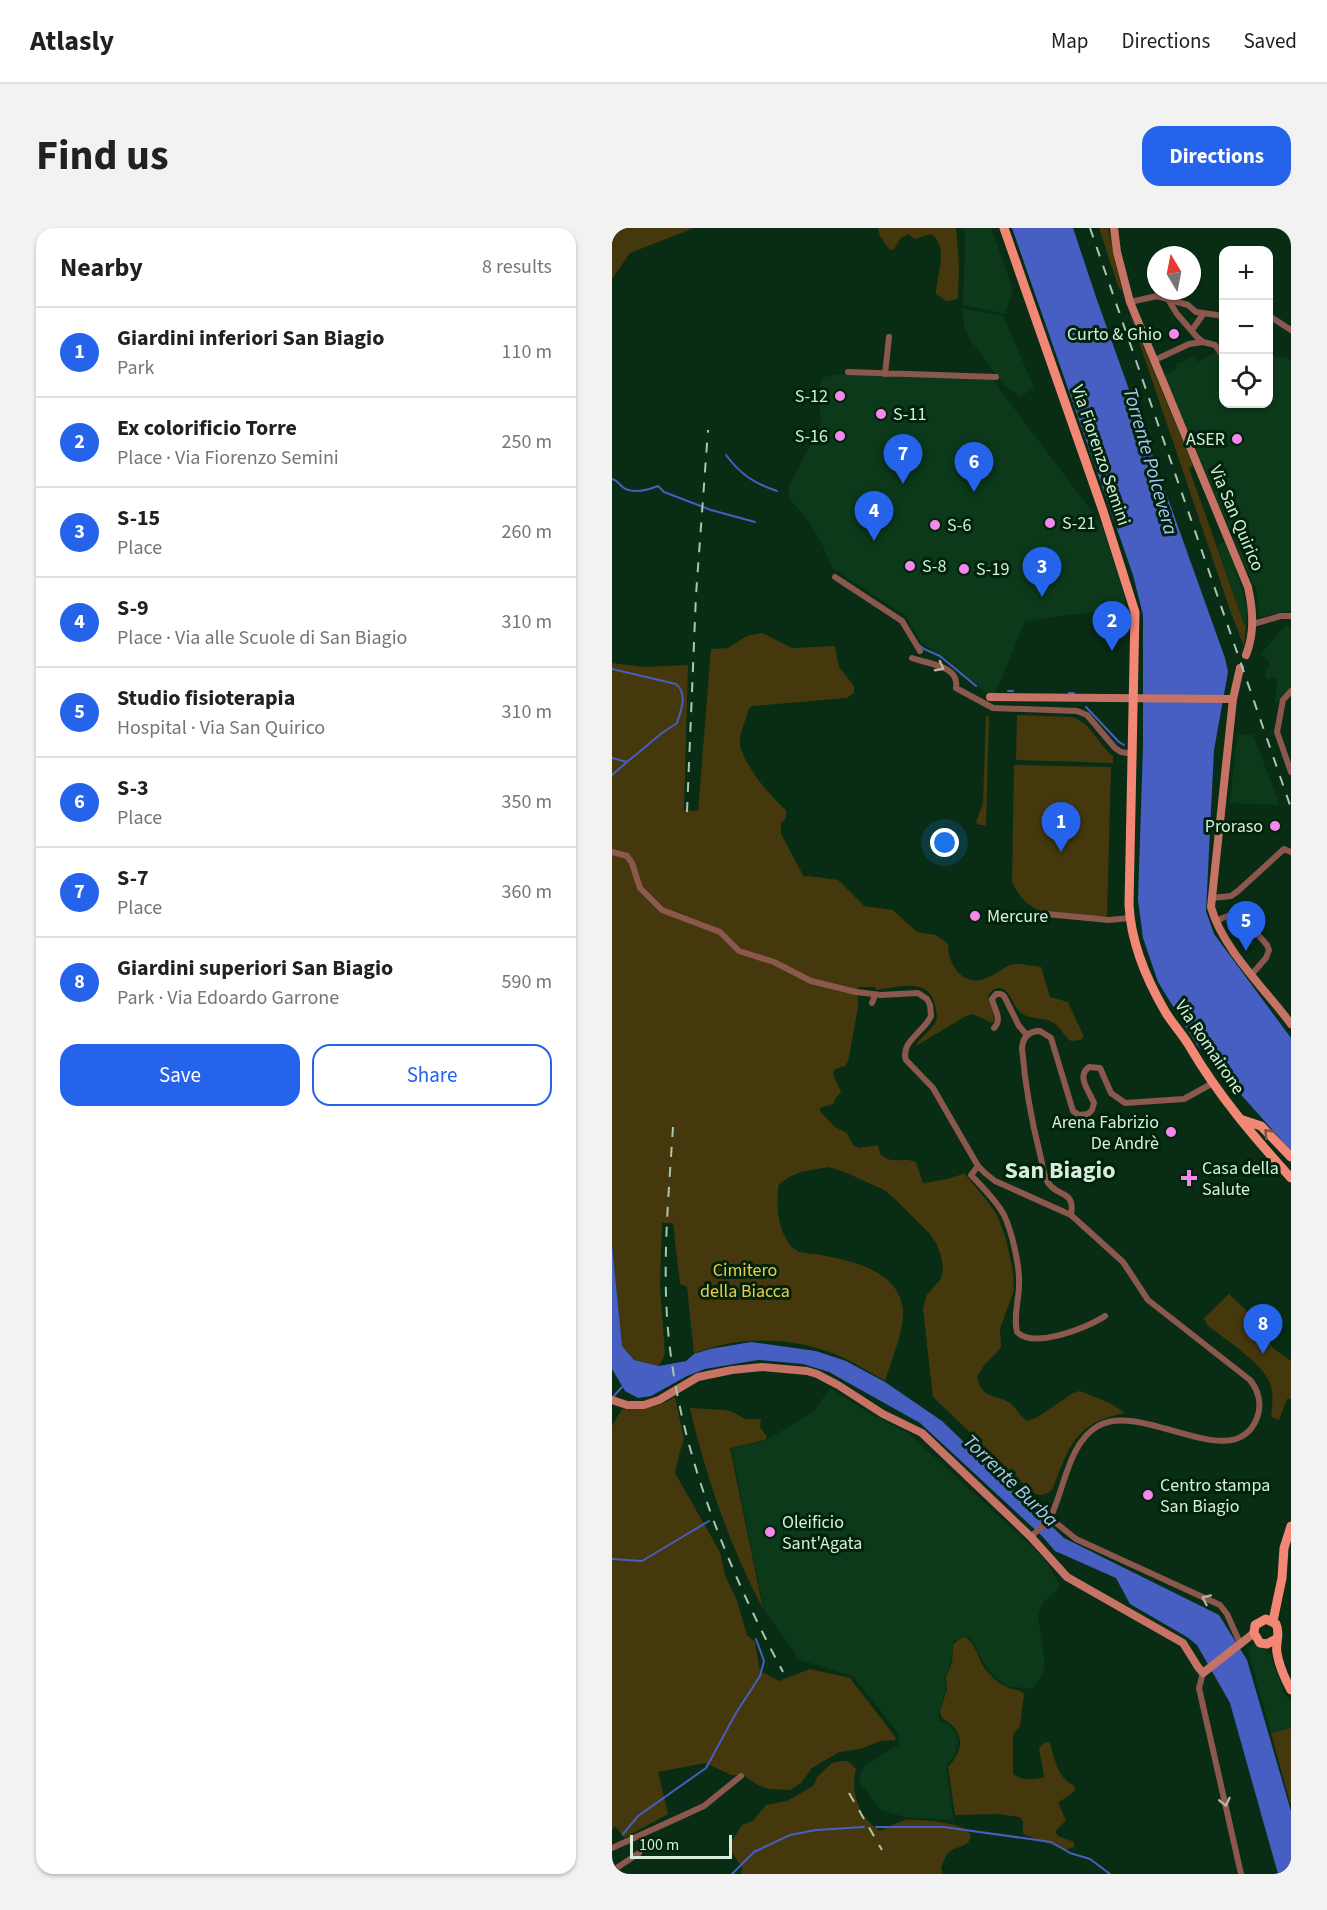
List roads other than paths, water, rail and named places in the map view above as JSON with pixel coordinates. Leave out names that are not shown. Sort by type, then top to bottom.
[{"type":"main road","name":"Via Fiorenzo Semini","points":[[1004,228],[1133,603],[1139,698]]},
{"type":"main road","name":"Via San Quirico","points":[[1114,228],[1117,252],[1130,302],[1244,576],[1250,596],[1253,624],[1251,639],[1245,655]]},
{"type":"main road","points":[[1240,668],[1228,699],[1211,898],[1215,921],[1225,940],[1291,1024]]},
{"type":"main road","points":[[990,697],[1228,699]]},
{"type":"main road","name":"Via Romairone","points":[[1139,698],[1133,754],[1130,918],[1142,966],[1166,1013],[1213,1083],[1240,1119],[1291,1178]]},
{"type":"main road","points":[[1240,1119],[1261,1126],[1291,1157]]},
{"type":"main road","points":[[612,1400],[633,1406],[650,1403],[698,1377],[732,1370],[762,1367],[807,1371],[832,1382],[883,1414],[922,1433],[1032,1535],[1067,1577],[1184,1643],[1198,1667],[1205,1671],[1254,1633]]},
{"type":"main road","points":[[1277,1653],[1257,1640],[1254,1633],[1256,1625],[1269,1620],[1275,1606],[1282,1578],[1284,1548],[1291,1526]]},
{"type":"main road","points":[[1269,1620],[1278,1628],[1277,1653],[1291,1690]]},
{"type":"main road","points":[[1264,1644],[1270,1644],[1276,1639]]},
{"type":"street","points":[[1130,302],[1147,298]]},
{"type":"street","points":[[1168,300],[1177,314],[1203,342]]},
{"type":"street","points":[[1170,300],[1188,305],[1196,312],[1219,316]]},
{"type":"street","points":[[1192,330],[1204,314]]},
{"type":"street","points":[[1273,318],[1291,330]]},
{"type":"street","points":[[885,374],[889,337]]},
{"type":"street","points":[[1155,360],[1190,344],[1203,342],[1215,345],[1222,354]]},
{"type":"street","points":[[848,372],[996,377]]},
{"type":"street","points":[[835,577],[903,621],[920,651]]},
{"type":"street","points":[[1253,624],[1281,616],[1291,616]]},
{"type":"street","points":[[912,658],[939,665],[953,675],[956,688],[993,708],[1077,711],[1087,715],[1115,748],[1121,752],[1133,754]]},
{"type":"street","points":[[1291,691],[1283,700],[1277,732],[1291,771]]},
{"type":"street","points":[[1211,898],[1233,894],[1246,885],[1284,849],[1291,852]]},
{"type":"street","points":[[612,852],[627,856],[632,863],[640,888],[662,910],[720,932],[739,951],[774,962],[811,981],[875,994],[918,993],[927,999],[931,1011],[929,1021],[907,1046],[904,1054],[906,1060],[933,1088],[978,1166],[995,1181],[1071,1215],[1123,1262],[1148,1300],[1250,1380],[1258,1393],[1260,1408],[1251,1429],[1239,1438],[1228,1442],[1217,1442],[1128,1420],[1114,1420],[1099,1426],[1086,1435],[1079,1444],[1049,1519],[1032,1535]]},
{"type":"street","points":[[1215,921],[1238,912],[1267,945],[1268,955],[1252,974]]},
{"type":"street","points":[[1036,914],[1109,920],[1130,918]]},
{"type":"street","points":[[872,1003],[875,994]]},
{"type":"street","points":[[994,1028],[998,1023],[998,1016],[992,999],[996,994],[1001,994],[1019,1026],[1027,1035]]},
{"type":"street","points":[[1071,1215],[1073,1206],[1071,1200],[1053,1188],[1047,1180],[1033,1128],[1022,1048],[1027,1035],[1040,1031],[1051,1038],[1073,1111],[1079,1115],[1088,1114],[1094,1107],[1082,1077],[1084,1071],[1089,1067],[1100,1068],[1111,1093],[1125,1103],[1184,1099],[1213,1083]]},
{"type":"street","points":[[978,1166],[971,1175],[992,1197],[1004,1216],[1016,1257],[1020,1286],[1016,1309],[1017,1332],[1026,1336],[1059,1336],[1094,1324],[1105,1316]]},
{"type":"street","points":[[1049,1519],[1076,1539],[1220,1605],[1227,1614],[1240,1643]]},
{"type":"street","points":[[1205,1671],[1199,1688],[1241,1874]]},
{"type":"street","points":[[612,1848],[704,1806],[741,1776]]},
{"type":"street","points":[[612,1871],[639,1853]]},
{"type":"water","name":"Torrente Polcevera","points":[[1012,228],[1073,228],[1225,658],[1228,672],[1214,750],[1206,911],[1214,934],[1291,1038],[1291,1151],[1197,1045],[1158,982],[1143,938],[1138,900],[1143,746],[1143,615],[1133,575]]},
{"type":"water","points":[[612,1244],[622,1346],[634,1360],[659,1366],[686,1361],[694,1354],[710,1349],[751,1342],[816,1351],[846,1361],[885,1382],[942,1421],[1064,1538],[1219,1615],[1247,1660],[1291,1811],[1291,1874],[1278,1874],[1230,1703],[1197,1645],[1130,1604],[1116,1578],[1055,1551],[1043,1537],[920,1423],[829,1372],[803,1364],[758,1360],[705,1369],[651,1396],[638,1398],[625,1391],[612,1369]]},
{"type":"waterway","points":[[726,455],[748,478],[777,491]]},
{"type":"waterway","points":[[612,479],[632,491],[658,486],[664,492],[711,510],[755,522]]},
{"type":"waterway","points":[[919,645],[940,656],[976,686]]},
{"type":"waterway","points":[[612,669],[676,684],[683,697],[677,723],[627,762],[612,758]]},
{"type":"waterway","points":[[1008,691],[1013,691]]},
{"type":"waterway","points":[[1069,693],[1074,693]]},
{"type":"waterway","points":[[1086,707],[1124,745]]},
{"type":"waterway","points":[[612,775],[627,762]]},
{"type":"waterway","points":[[612,1398],[622,1387]]},
{"type":"waterway","points":[[612,1559],[642,1561],[709,1521]]},
{"type":"waterway","points":[[623,1834],[638,1816],[706,1768],[736,1713],[760,1676],[764,1661],[756,1639]]},
{"type":"waterway","points":[[732,1874],[754,1852],[790,1835],[816,1830],[864,1827]]},
{"type":"waterway","points":[[876,1827],[944,1827],[1051,1842],[1070,1853],[1090,1859],[1110,1874]]},
{"type":"railway","points":[[1090,228],[1291,808]]},
{"type":"railway","points":[[687,812],[696,595],[708,430]]},
{"type":"railway","points":[[673,1127],[667,1222],[666,1293],[672,1363],[680,1409],[706,1500],[723,1545],[783,1672]]},
{"type":"railway","points":[[849,1793],[882,1850]]},
{"type":"place","name":"Curto & Ghio","points":[[1174,334]]},
{"type":"place","name":"S-12","points":[[840,396]]},
{"type":"place","name":"S-11","points":[[881,414]]},
{"type":"place","name":"S-16","points":[[840,436]]},
{"type":"place","name":"ASER","points":[[1237,439]]},
{"type":"place","name":"S-7","points":[[903,484]]},
{"type":"place","name":"S-3","points":[[974,492]]},
{"type":"place","name":"S-21","points":[[1050,523]]},
{"type":"place","name":"S-6","points":[[935,525]]},
{"type":"place","name":"S-9","points":[[874,541]]},
{"type":"place","name":"S-8","points":[[910,566]]},
{"type":"place","name":"S-19","points":[[964,569]]},
{"type":"place","name":"S-15","points":[[1042,597]]},
{"type":"place","name":"Ex colorificio Torre","points":[[1112,651]]},
{"type":"place","name":"Proraso","points":[[1275,826]]},
{"type":"place","name":"Giardini inferiori San Biagio","points":[[1061,852]]},
{"type":"place","name":"Mercure","points":[[975,916]]},
{"type":"place","name":"Studio fisioterapia","points":[[1246,951]]},
{"type":"place","name":"Arena Fabrizio De Andrè","points":[[1171,1132]]},
{"type":"place","name":"Casa della Salute","points":[[1189,1178]]},
{"type":"place","name":"Giardini superiori San Biagio","points":[[1263,1354]]},
{"type":"place","name":"Centro stampa San Biagio","points":[[1148,1495]]},
{"type":"place","name":"Oleificio Sant'Agata","points":[[770,1532]]},
{"type":"district","name":"San Biagio","points":[[1060,1170]]},
{"type":"park label","name":"Cimitero della Biacca","points":[[745,1280]]},
{"type":"water label","name":"Torrente Burba","points":[[1011,1480]]}]
